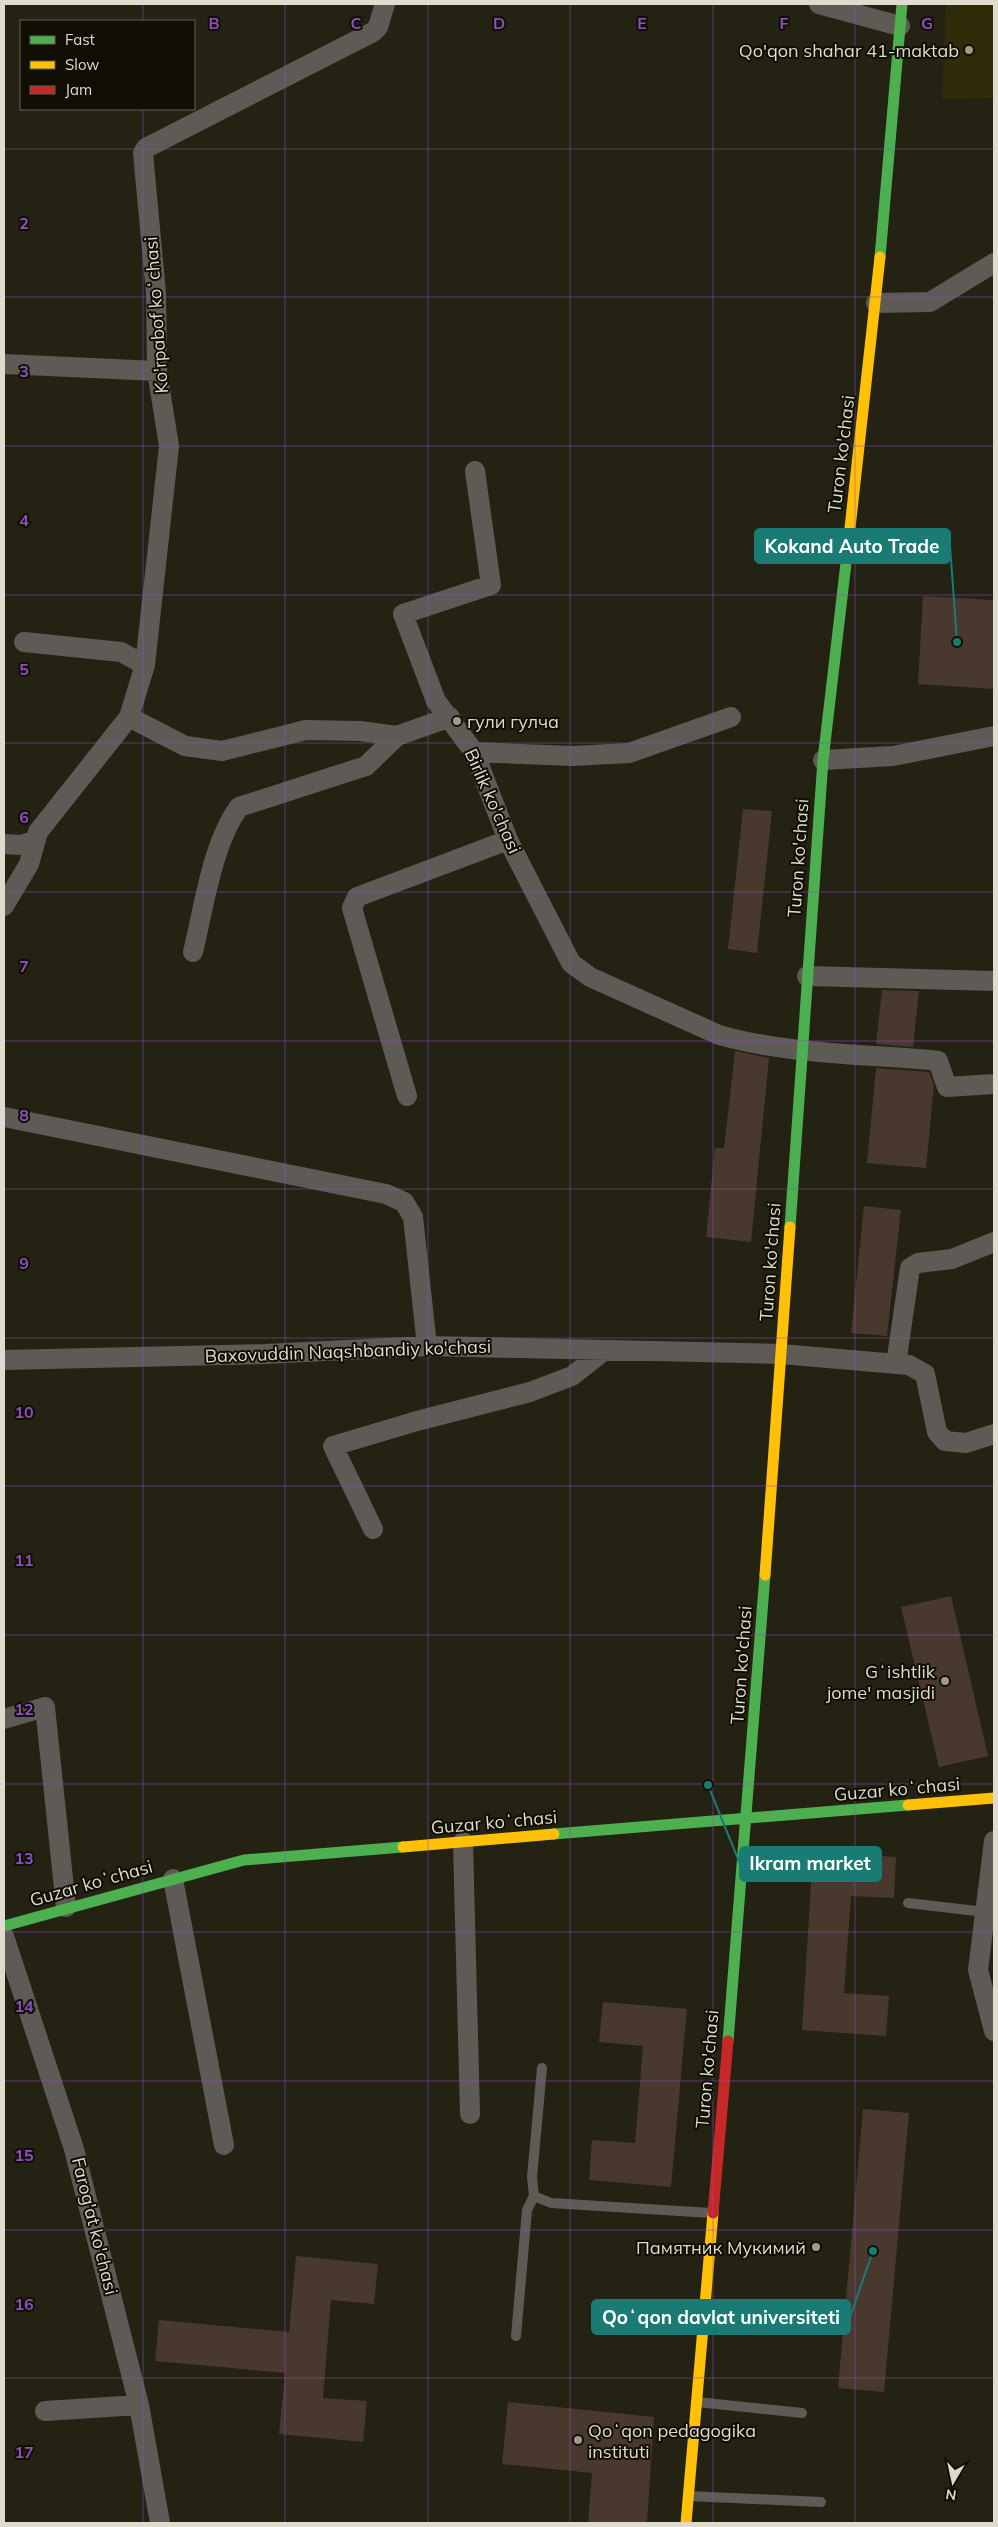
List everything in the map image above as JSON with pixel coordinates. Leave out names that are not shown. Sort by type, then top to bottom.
[{"type":"main road","name":"Turon ko'chasi","points":[[686,2523],[711,2213],[747,1820],[823,760],[876,303],[902,4]]},
{"type":"main road","name":"Guzar koʻchasi","points":[[4,1926],[66,1907],[244,1860],[747,1820],[994,1798]]},
{"type":"street","name":"Ko'rpabof koʻchasi","points":[[4,906],[29,864],[38,832],[129,717],[145,665],[169,446],[157,371],[156,293],[143,153],[146,148],[373,32],[378,27],[385,4]]},
{"type":"street","points":[[819,4],[900,26]]},
{"type":"street","points":[[876,303],[930,302],[994,263]]},
{"type":"street","points":[[4,364],[157,371]]},
{"type":"street","name":"Birlik ko'chasi","points":[[475,471],[491,586],[404,614],[436,700],[474,752],[508,840],[571,963],[581,971],[736,1040],[802,1050],[938,1061],[947,1088],[994,1084]]},
{"type":"street","points":[[24,642],[121,652],[145,665]]},
{"type":"street","points":[[129,717],[185,746],[222,751],[306,730],[360,731],[397,736]]},
{"type":"street","points":[[193,952],[220,843],[227,823],[239,807],[366,766],[397,736],[450,717]]},
{"type":"street","points":[[474,752],[572,756],[629,753],[731,717]]},
{"type":"street","points":[[823,760],[894,756],[994,736]]},
{"type":"street","points":[[4,844],[22,844],[36,840]]},
{"type":"street","points":[[407,1096],[352,908],[353,901],[357,897],[508,840]]},
{"type":"street","points":[[807,976],[994,981]]},
{"type":"street","points":[[4,1117],[386,1194],[404,1202],[413,1217],[427,1346]]},
{"type":"street","points":[[896,1364],[910,1268],[918,1263],[952,1259],[994,1242]]},
{"type":"street","name":"Baxovuddin Naqshbandiy ko'chasi","points":[[4,1360],[265,1354],[427,1346],[781,1354],[909,1365],[925,1374],[937,1432],[945,1441],[966,1443],[994,1434]]},
{"type":"street","points":[[373,1528],[333,1446],[417,1421],[530,1392],[572,1376],[605,1350]]},
{"type":"street","points":[[4,1718],[45,1707],[66,1907]]},
{"type":"street","points":[[994,1841],[978,1970],[983,1996],[994,2031]]},
{"type":"street","points":[[463,1842],[470,2114]]},
{"type":"street","points":[[173,1878],[224,2145]]},
{"type":"street","name":"Farog'at ko'chasi","points":[[4,1936],[74,2148],[139,2405],[160,2523]]},
{"type":"street","points":[[45,2411],[139,2405]]},
{"type":"lane","points":[[908,1903],[985,1912]]},
{"type":"lane","points":[[516,2336],[527,2210],[534,2196],[532,2177],[542,2068]]},
{"type":"lane","points":[[534,2196],[551,2203],[711,2213]]},
{"type":"lane","points":[[696,2402],[802,2413]]},
{"type":"lane","points":[[688,2496],[821,2502]]},
{"type":"shaded area","name":"Qo'qon shahar 41-maktab","points":[[946,4],[994,4],[994,98],[942,99]]},
{"type":"building","points":[[923,596],[994,600],[994,689],[918,684]]},
{"type":"building","points":[[743,809],[772,811],[757,953],[728,949]]},
{"type":"building","points":[[882,990],[919,991],[913,1047],[876,1044]]},
{"type":"building","points":[[735,1051],[769,1058],[751,1242],[706,1237],[715,1148],[724,1148]]},
{"type":"building","points":[[876,1068],[929,1072],[934,1085],[926,1168],[867,1163]]},
{"type":"building","points":[[864,1206],[901,1210],[887,1336],[851,1333]]},
{"type":"building","name":"Gʻishtlik jome' masjidi","points":[[951,1596],[988,1756],[939,1767],[901,1607]]},
{"type":"building","points":[[813,1852],[896,1857],[894,1898],[851,1896],[844,1993],[889,1996],[886,2036],[802,2030]]},
{"type":"building","points":[[603,2002],[687,2009],[671,2187],[589,2180],[592,2140],[635,2143],[643,2046],[599,2042]]},
{"type":"building","points":[[863,2109],[909,2113],[884,2392],[838,2388]]},
{"type":"building","points":[[296,2256],[378,2264],[374,2304],[331,2300],[323,2398],[367,2401],[363,2442],[279,2434],[285,2373],[155,2361],[159,2320],[289,2332]]},
{"type":"building","name":"Qoʻqon pedagogika instituti","points":[[508,2402],[654,2417],[647,2523],[588,2523],[592,2473],[502,2464]]},
{"type":"traffic: fast","points":[[880,257],[902,4]]},
{"type":"traffic: fast","points":[[790,1227],[823,760],[848,546]]},
{"type":"traffic: fast","points":[[728,2041],[765,1575]]},
{"type":"traffic: fast","points":[[554,1834],[908,1805]]},
{"type":"traffic: fast","points":[[4,1926],[244,1860],[403,1847]]},
{"type":"traffic: slow","points":[[848,546],[880,257]]},
{"type":"traffic: slow","points":[[765,1575],[790,1227]]},
{"type":"traffic: slow","points":[[908,1805],[994,1798]]},
{"type":"traffic: slow","points":[[403,1847],[554,1834]]},
{"type":"traffic: slow","points":[[686,2523],[713,2213]]},
{"type":"traffic: jam","points":[[713,2213],[728,2041]]},
{"type":"place","name":"Qo'qon shahar 41-maktab","points":[[969,50]]},
{"type":"place","name":"Kokand Auto Trade","points":[[957,642]]},
{"type":"place","name":"гули гулча","points":[[457,721]]},
{"type":"place","name":"Gʻishtlik jome' masjidi","points":[[945,1681]]},
{"type":"place","name":"Ikram market","points":[[708,1785]]},
{"type":"place","name":"Памятник Мукимий","points":[[816,2247]]},
{"type":"place","name":"Qoʻqon davlat universiteti","points":[[873,2251]]},
{"type":"place","name":"Qoʻqon pedagogika instituti","points":[[578,2440]]}]
